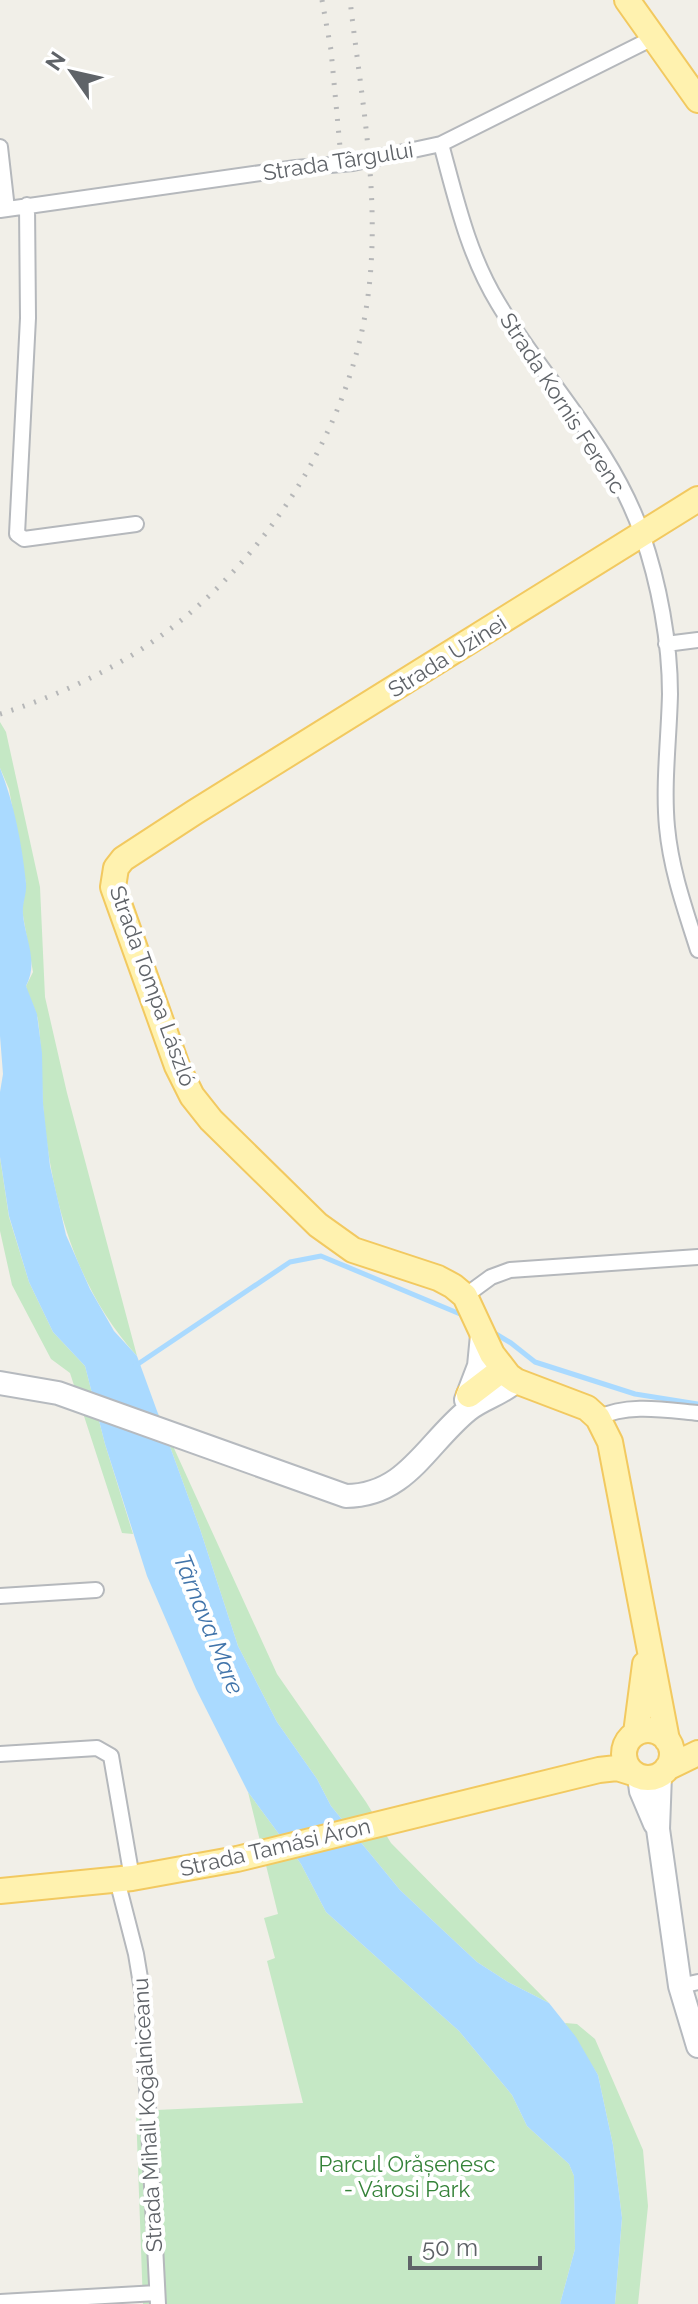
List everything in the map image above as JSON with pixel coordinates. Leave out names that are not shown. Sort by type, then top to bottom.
[{"type":"main road","points":[[627,0],[698,100]]},
{"type":"main road","name":"Strada Uzinei","points":[[195,812],[698,499]]},
{"type":"main road","name":"Strada Tompa László","points":[[195,812],[123,859],[113,878],[113,887],[177,1066],[192,1096],[260,1171],[318,1225],[353,1250],[438,1278],[475,1319]]},
{"type":"main road","points":[[475,1319],[509,1375],[576,1403],[598,1418],[608,1435],[647,1641],[672,1751],[650,1773],[641,1791],[658,1829],[698,2046]]},
{"type":"main road","points":[[451,1425],[469,1395],[479,1366],[475,1319]]},
{"type":"main road","points":[[469,1395],[509,1375]]},
{"type":"main road","points":[[0,1383],[58,1393],[321,1488],[346,1496],[366,1496],[387,1488],[419,1461],[451,1425],[509,1375]]},
{"type":"main road","points":[[647,1641],[642,1705],[624,1758],[650,1773]]},
{"type":"main road","points":[[632,1736],[653,1731],[668,1741],[698,1738]]},
{"type":"main road","name":"Strada Tamási Áron","points":[[545,1782],[632,1736]]},
{"type":"main road","name":"Strada Tamási Áron","points":[[0,1891],[124,1879],[262,1853],[609,1768],[650,1773],[698,1753]]},
{"type":"street","name":"Strada Târgului","points":[[4,209],[296,168],[353,163],[441,144],[653,38]]},
{"type":"street","name":"Strada Kornis Ferenc","points":[[441,144],[468,243],[482,274],[499,305],[602,457],[632,510],[642,535],[666,644],[670,690],[667,822],[672,865],[698,950]]},
{"type":"street","points":[[0,147],[4,209]]},
{"type":"street","points":[[27,205],[28,318],[17,534],[24,539],[136,524]]},
{"type":"street","points":[[666,644],[698,640]]},
{"type":"street","points":[[475,1319],[491,1277],[510,1270],[698,1257]]},
{"type":"street","points":[[598,1418],[611,1412],[631,1410],[698,1413]]},
{"type":"street","points":[[0,1596],[96,1590]]},
{"type":"street","name":"Strada Mihail Kogălniceanu","points":[[0,1754],[97,1748],[111,1756],[124,1879],[142,1990],[158,2298]]},
{"type":"street","points":[[0,2302],[158,2298]]},
{"type":"green space","points":[[0,722],[6,732],[40,887],[45,997],[67,1093],[137,1356],[97,1301],[69,1239],[59,1206],[43,1105],[38,1020],[26,986],[33,972],[22,910],[26,884],[9,789],[0,768]]},
{"type":"green space","points":[[0,1157],[9,1217],[29,1282],[53,1332],[85,1366],[133,1534],[122,1533],[70,1373],[51,1359],[12,1285],[0,1231]]},
{"type":"green space","points":[[157,1411],[277,1674],[391,1843],[549,2003],[477,1962],[400,1890],[331,1806],[317,1779],[277,1722],[238,1646]]},
{"type":"green space","name":"Parcul Orășenesc - Városi Park","points":[[248,1792],[301,1864],[326,1912],[459,2031],[512,2095],[527,2126],[569,2164],[574,2176],[575,2249],[560,2304],[143,2304],[136,2111],[303,2103],[267,1961],[275,1958],[264,1918],[278,1914]]},
{"type":"green space","points":[[565,2023],[577,2024],[595,2039],[643,2150],[648,2206],[638,2304],[615,2304],[622,2218],[613,2145],[598,2075]]},
{"type":"water","name":"Târnava Mare","points":[[0,768],[13,809],[22,854],[26,887],[23,914],[31,959],[26,986],[37,1014],[50,1166],[66,1235],[90,1289],[114,1331],[137,1356],[200,1529],[238,1646],[277,1722],[317,1779],[331,1806],[400,1890],[477,1962],[549,2003],[576,2037],[598,2075],[613,2145],[622,2218],[615,2304],[560,2304],[575,2249],[574,2176],[569,2164],[527,2126],[512,2095],[459,2031],[326,1912],[301,1864],[248,1792],[196,1689],[147,1576],[105,1444],[85,1366],[53,1332],[29,1282],[9,1216],[0,1157],[3,1074],[0,1036]]},
{"type":"waterway","points":[[135,1366],[290,1262],[321,1256],[465,1316]]},
{"type":"waterway","points":[[491,1331],[535,1362],[635,1394],[698,1404]]},
{"type":"railway","points":[[322,0],[331,50],[340,147]]},
{"type":"railway","points":[[0,714],[93,677],[168,630],[211,594],[251,552],[286,506],[315,456],[339,404],[357,351],[368,296],[371,259],[371,185],[350,0]]}]
